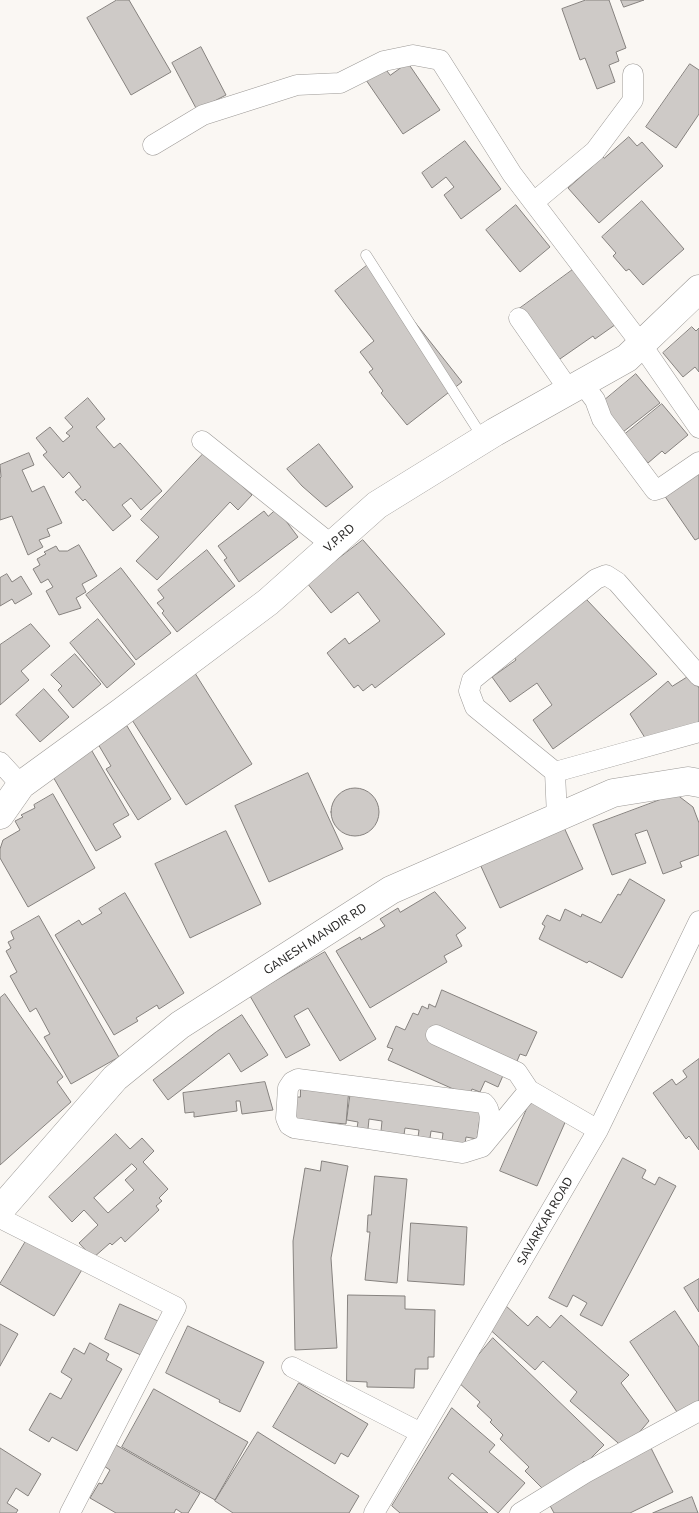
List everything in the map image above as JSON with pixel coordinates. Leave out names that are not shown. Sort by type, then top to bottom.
[{"type":"street","points":[[153,145],[203,115],[297,85],[340,82],[384,61],[413,55],[440,60],[512,174],[641,344],[699,428]]},
{"type":"street","points":[[534,202],[595,151],[633,100],[633,74]]},
{"type":"street","name":"V.P.RD","points":[[0,815],[20,785],[268,602],[377,505],[484,440],[626,358],[699,289]]},
{"type":"street","points":[[519,318],[576,387],[595,400],[602,419],[655,490],[661,488],[699,462]]},
{"type":"street","points":[[202,441],[332,545]]},
{"type":"street","points":[[557,817],[555,772],[475,707],[469,691],[472,680],[596,578],[606,575],[617,582],[699,676]]},
{"type":"street","points":[[555,772],[699,732]]},
{"type":"street","points":[[0,762],[20,785]]},
{"type":"street","name":"GANESH MANDIR RD","points":[[0,1210],[115,1078],[180,1025],[391,890],[612,793],[688,781],[699,782]]},
{"type":"street","name":"SAVARKAR ROAD","points":[[374,1513],[598,1130],[699,921]]},
{"type":"street","points":[[436,1035],[517,1072],[529,1090],[598,1130]]},
{"type":"street","points":[[487,1141],[490,1112],[484,1103],[298,1079],[292,1082],[288,1088],[286,1118],[289,1125],[294,1128],[462,1153],[482,1147],[487,1141],[529,1090]]},
{"type":"street","points":[[0,1218],[176,1307],[70,1513]]},
{"type":"street","points":[[292,1367],[421,1433]]},
{"type":"street","points":[[520,1513],[585,1473],[699,1411]]},
{"type":"lane","points":[[366,256],[484,440]]},
{"type":"building","points":[[117,0],[129,0],[171,72],[131,95],[87,18]]},
{"type":"building","points":[[586,0],[609,0],[626,48],[616,52],[619,61],[609,65],[615,82],[597,89],[585,58],[580,60],[562,9]]},
{"type":"building","points":[[621,0],[644,0],[624,7]]},
{"type":"building","points":[[201,47],[226,95],[197,110],[172,63]]},
{"type":"building","points":[[408,63],[440,110],[403,134],[366,80],[384,67],[390,75]]},
{"type":"building","points":[[690,64],[699,70],[699,114],[676,148],[646,127]]},
{"type":"building","points":[[629,137],[637,146],[642,142],[663,166],[599,223],[568,188]]},
{"type":"building","points":[[465,141],[501,189],[461,219],[444,195],[454,187],[446,177],[432,188],[422,173]]},
{"type":"building","points":[[642,201],[684,249],[643,285],[629,269],[626,271],[613,256],[616,253],[602,237]]},
{"type":"building","points":[[516,205],[550,247],[520,272],[486,230]]},
{"type":"building","points":[[369,264],[462,382],[407,425],[381,393],[383,391],[369,372],[373,369],[360,352],[374,341],[335,291]]},
{"type":"building","points":[[578,266],[619,322],[595,339],[593,336],[557,361],[519,309]]},
{"type":"building","points":[[692,327],[696,331],[699,328],[699,372],[695,367],[683,377],[663,353]]},
{"type":"building","points":[[636,374],[660,403],[623,432],[600,404]]},
{"type":"building","points":[[88,398],[105,419],[96,427],[114,448],[120,443],[162,491],[141,510],[131,498],[122,505],[131,516],[113,531],[85,499],[83,501],[75,492],[81,487],[69,472],[63,478],[43,455],[47,452],[36,438],[50,427],[63,442],[70,436],[66,433],[73,427],[65,418]]},
{"type":"building","points":[[662,404],[688,435],[665,454],[662,451],[648,463],[624,435]]},
{"type":"building","points":[[319,444],[353,487],[326,507],[302,486],[287,469]]},
{"type":"building","points":[[205,452],[252,495],[238,510],[230,502],[157,580],[136,561],[159,537],[141,520]]},
{"type":"building","points":[[29,453],[34,465],[22,470],[32,492],[44,486],[62,523],[47,529],[50,536],[39,540],[43,547],[28,555],[12,516],[0,520],[0,465]]},
{"type":"building","points":[[699,470],[699,538],[695,540],[664,495]]},
{"type":"building","points":[[277,509],[298,537],[239,582],[224,560],[227,558],[218,546],[264,511],[268,516]]},
{"type":"building","points":[[363,540],[445,634],[375,688],[372,684],[363,691],[358,685],[354,688],[327,653],[345,638],[349,644],[380,621],[358,592],[331,613],[307,583]]},
{"type":"building","points":[[79,545],[97,576],[82,584],[86,592],[76,598],[81,608],[59,615],[46,591],[53,587],[48,579],[41,583],[33,569],[40,565],[37,559],[46,554],[44,552],[56,546],[59,551],[67,551]]},
{"type":"building","points":[[207,550],[235,586],[177,632],[162,613],[164,611],[157,603],[164,598],[158,590]]},
{"type":"building","points":[[121,568],[171,633],[136,660],[86,595]]},
{"type":"building","points":[[7,574],[12,582],[21,576],[32,594],[15,604],[12,599],[0,606],[0,578]]},
{"type":"building","points":[[587,600],[657,674],[553,749],[533,720],[552,705],[537,683],[510,702],[492,677],[516,660],[512,653]]},
{"type":"building","points":[[98,619],[135,664],[107,688],[70,643]]},
{"type":"building","points":[[31,624],[50,646],[21,671],[29,680],[0,705],[0,645]]},
{"type":"building","points":[[75,654],[101,684],[73,708],[58,690],[62,686],[51,675]]},
{"type":"building","points":[[193,670],[252,764],[186,805],[127,712]]},
{"type":"building","points":[[691,675],[699,688],[699,727],[647,741],[630,714],[668,681],[672,686]]},
{"type":"building","points":[[44,689],[69,717],[40,742],[16,715]]},
{"type":"building","points":[[127,726],[171,799],[138,820],[106,769],[111,766],[98,744]]},
{"type":"building","points":[[92,751],[129,815],[113,824],[121,837],[96,851],[52,775]]},
{"type":"building","points":[[308,773],[343,849],[269,882],[235,806]]},
{"type":"building","points":[[355,788],[364,790],[372,795],[377,803],[379,812],[377,821],[372,829],[364,834],[355,836],[346,834],[338,829],[333,821],[331,812],[333,803],[338,795],[346,790]]},
{"type":"building","points":[[53,794],[95,868],[28,907],[0,858],[0,849],[3,840],[20,830],[15,821],[23,817],[21,815],[35,808],[34,805]]},
{"type":"building","points":[[676,794],[693,807],[699,823],[699,855],[680,862],[682,867],[663,874],[647,830],[635,834],[646,863],[612,875],[593,825]]},
{"type":"building","points":[[562,823],[583,869],[500,908],[479,862]]},
{"type":"building","points":[[226,831],[261,904],[190,938],[155,864]]},
{"type":"building","points":[[630,879],[665,900],[622,978],[539,939],[545,926],[542,924],[547,915],[560,921],[565,909],[581,917],[582,914],[601,923],[618,894],[620,895]]},
{"type":"building","points":[[435,892],[466,928],[456,935],[462,946],[444,956],[447,962],[370,1008],[336,951],[360,937],[361,940],[385,926],[380,919],[398,908],[400,912]]},
{"type":"building","points":[[125,893],[184,993],[159,1009],[157,1005],[136,1018],[138,1021],[114,1035],[55,935],[79,920],[82,925],[102,913],[99,909]]},
{"type":"building","points":[[39,916],[119,1057],[71,1084],[44,1037],[50,1034],[36,1008],[30,1012],[10,976],[17,972],[6,951],[11,948],[8,942],[14,939],[11,932]]},
{"type":"building","points":[[325,952],[376,1039],[340,1061],[308,1008],[294,1016],[310,1045],[286,1058],[250,996]]},
{"type":"building","points":[[442,990],[537,1032],[526,1056],[520,1054],[515,1066],[505,1071],[498,1087],[485,1081],[480,1092],[472,1089],[469,1096],[388,1060],[393,1049],[387,1047],[396,1026],[405,1030],[413,1013],[418,1015],[422,1006],[428,1009],[429,1004],[435,1007]]},
{"type":"building","points":[[5,994],[63,1077],[57,1082],[71,1102],[0,1165],[0,998]]},
{"type":"building","points":[[242,1015],[268,1055],[241,1072],[229,1053],[168,1100],[153,1080],[216,1032]]},
{"type":"building","points":[[699,1059],[699,1150],[689,1136],[686,1139],[653,1093],[672,1079],[676,1085],[687,1077],[683,1071]]},
{"type":"building","points":[[265,1082],[273,1110],[242,1114],[240,1101],[236,1101],[237,1111],[194,1117],[194,1112],[185,1113],[183,1093]]},
{"type":"building","points":[[301,1085],[349,1088],[346,1124],[290,1119],[295,1097],[300,1097]]},
{"type":"building","points":[[351,1090],[481,1110],[477,1139],[466,1137],[465,1144],[442,1141],[443,1133],[431,1131],[430,1138],[418,1137],[419,1130],[405,1128],[404,1135],[381,1131],[382,1121],[369,1119],[368,1129],[357,1128],[358,1122],[347,1120]]},
{"type":"building","points":[[530,1102],[567,1118],[537,1186],[500,1171]]},
{"type":"building","points":[[116,1134],[130,1149],[142,1138],[154,1151],[143,1162],[168,1189],[159,1198],[162,1201],[156,1206],[159,1210],[125,1242],[121,1237],[112,1245],[110,1243],[93,1258],[79,1243],[98,1225],[84,1210],[72,1222],[49,1197]],"holes":[[[132,1164],[137,1169],[125,1180],[134,1190],[108,1213],[94,1198]]]},
{"type":"building","points":[[623,1158],[646,1170],[642,1178],[655,1185],[659,1177],[676,1186],[602,1326],[580,1315],[587,1303],[573,1295],[567,1307],[549,1298]]},
{"type":"building","points":[[322,1161],[348,1166],[331,1258],[337,1348],[295,1350],[293,1241],[305,1168],[320,1171]]},
{"type":"building","points":[[375,1176],[407,1179],[397,1283],[365,1280],[370,1232],[367,1232],[368,1215],[371,1215]]},
{"type":"building","points":[[411,1223],[467,1227],[464,1285],[408,1281]]},
{"type":"building","points":[[26,1241],[83,1268],[54,1316],[0,1284]]},
{"type":"building","points":[[699,1279],[699,1312],[684,1288]]},
{"type":"building","points":[[348,1295],[405,1296],[405,1309],[435,1310],[434,1357],[428,1357],[428,1369],[415,1369],[414,1388],[367,1387],[367,1382],[347,1381]]},
{"type":"building","points":[[120,1304],[158,1321],[143,1356],[105,1339]]},
{"type":"building","points":[[505,1305],[528,1326],[537,1316],[550,1328],[561,1315],[629,1375],[621,1383],[649,1421],[625,1449],[570,1401],[577,1392],[543,1361],[535,1370],[486,1326]]},
{"type":"building","points":[[675,1311],[699,1347],[699,1401],[679,1415],[630,1342]]},
{"type":"building","points":[[0,1324],[18,1334],[0,1366]]},
{"type":"building","points":[[188,1326],[264,1362],[240,1412],[166,1373]]},
{"type":"building","points":[[493,1338],[604,1445],[586,1463],[584,1461],[564,1482],[547,1493],[525,1471],[529,1467],[500,1439],[503,1435],[490,1422],[492,1420],[477,1406],[480,1402],[457,1381]]},
{"type":"building","points":[[90,1343],[109,1354],[106,1360],[122,1369],[77,1451],[52,1437],[49,1442],[29,1430],[50,1393],[61,1399],[72,1379],[61,1372],[74,1348],[84,1354]]},
{"type":"building","points":[[299,1383],[368,1424],[348,1457],[341,1453],[335,1464],[273,1427]]},
{"type":"building","points":[[154,1389],[248,1442],[215,1500],[122,1447]]},
{"type":"building","points":[[452,1408],[495,1445],[489,1452],[525,1483],[498,1513],[452,1473],[448,1478],[488,1513],[400,1513],[392,1506]]},
{"type":"building","points":[[258,1432],[359,1496],[349,1513],[233,1513],[215,1501]]},
{"type":"building","points":[[116,1445],[200,1493],[188,1513],[182,1513],[176,1509],[174,1513],[116,1513],[90,1498],[99,1483],[102,1484],[110,1470],[104,1466]]},
{"type":"building","points":[[0,1448],[41,1474],[28,1496],[16,1488],[7,1503],[18,1510],[16,1513],[0,1513]]},
{"type":"building","points":[[651,1448],[673,1492],[630,1513],[554,1513],[547,1500]]},
{"type":"building","points":[[692,1497],[698,1513],[653,1513]]}]
